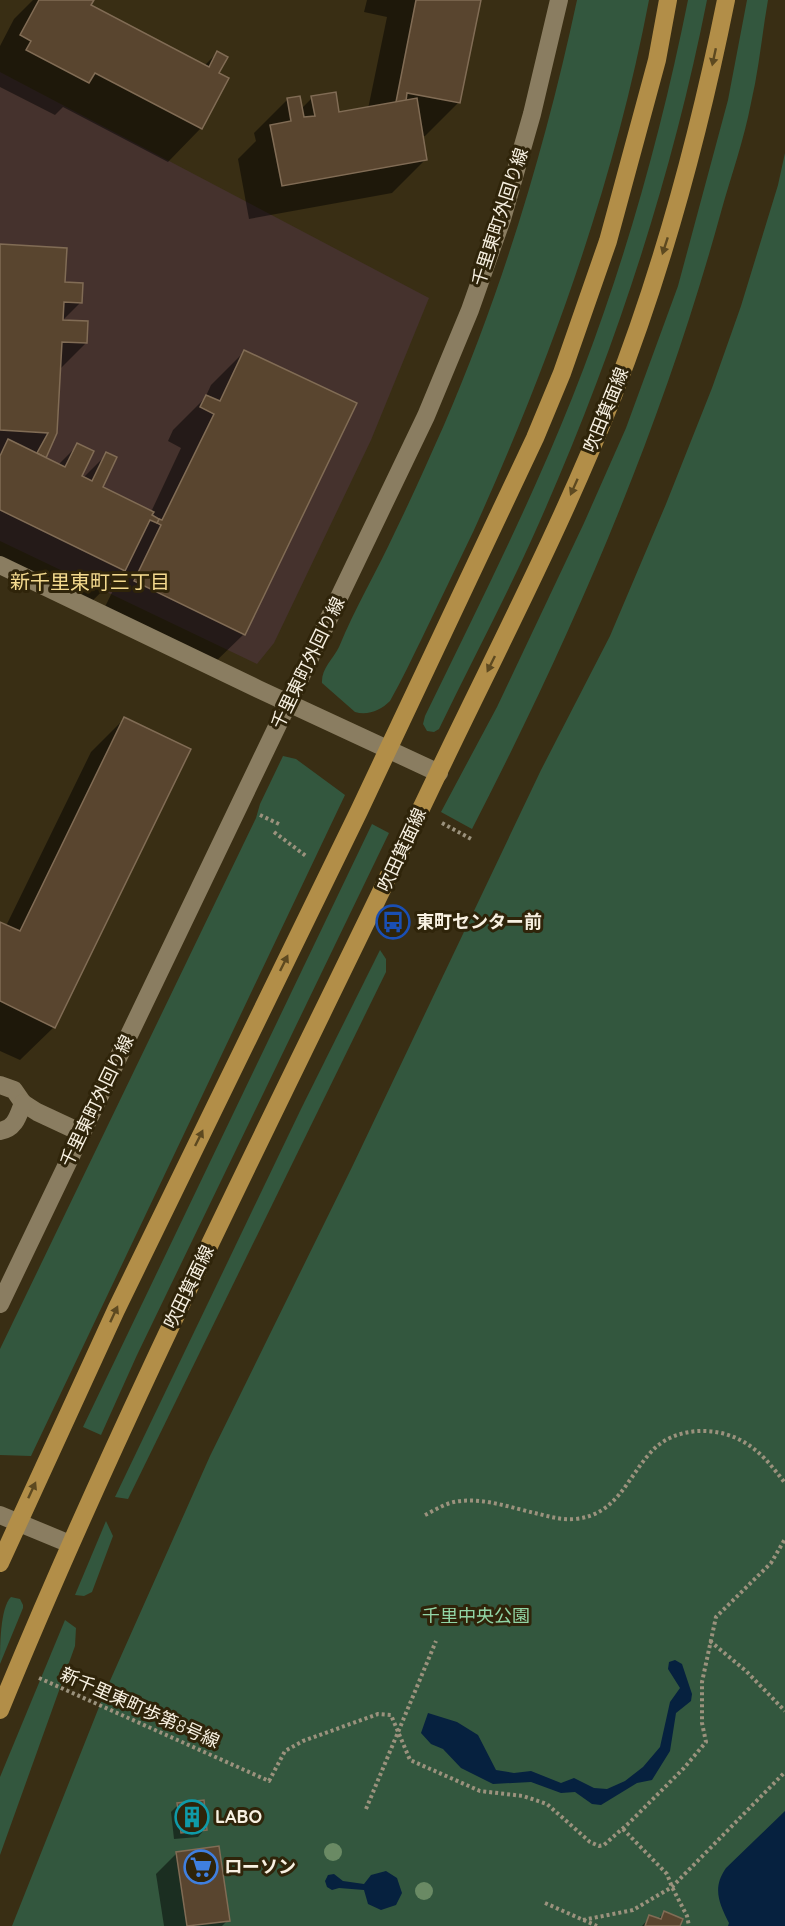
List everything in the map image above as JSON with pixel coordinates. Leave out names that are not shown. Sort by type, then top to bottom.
[{"type":"main road","points":[[0,1563],[116,1310],[536,438],[608,241],[652,78],[668,0]]},
{"type":"main road","name":"吹田箕面線","points":[[0,1710],[70,1544],[155,1357],[439,773],[553,533],[614,394],[646,304],[678,202],[704,101],[726,0]]},
{"type":"street","name":"千里東町外回り線","points":[[0,1304],[410,451],[470,310],[506,204],[532,114],[559,0]]},
{"type":"street","points":[[0,565],[439,773]]},
{"type":"street","points":[[0,1085],[14,1090],[23,1103],[81,1133]]},
{"type":"street","points":[[0,1131],[15,1123],[23,1103]]},
{"type":"street","points":[[0,1515],[70,1544]]},
{"type":"path","points":[[442,824],[473,840]]},
{"type":"path","points":[[274,832],[306,856]]},
{"type":"path","points":[[425,1515],[448,1503],[464,1500],[480,1501],[561,1519],[577,1519],[605,1508],[628,1486],[652,1450],[665,1440],[688,1432],[715,1432],[747,1443],[762,1455],[785,1483]]},
{"type":"path","points":[[398,1732],[410,1760],[480,1791],[523,1796],[547,1804],[595,1844],[604,1845],[684,1768],[706,1742],[702,1723],[702,1682],[716,1617],[771,1563],[785,1539]]},
{"type":"path","points":[[366,1809],[436,1641]]},
{"type":"path","points":[[710,1641],[746,1671],[785,1711]]},
{"type":"path","name":"新千里東町歩第8号線","points":[[33,1675],[269,1780],[285,1751],[303,1741],[378,1714],[392,1715],[398,1732]]},
{"type":"path","points":[[583,1920],[633,1910],[672,1887],[785,1772]]},
{"type":"path","points":[[622,1829],[667,1874],[687,1916],[689,1926]]},
{"type":"path","points":[[545,1903],[597,1926]]},
{"type":"shaded area","points":[[0,72],[429,298],[371,440],[274,643],[257,664],[0,541]]},
{"type":"green space","points":[[577,0],[649,0],[635,69],[599,203],[554,336],[474,530],[390,701],[374,711],[355,712],[322,683],[323,673],[339,647],[414,492],[444,425],[485,321],[504,269],[537,162]]},
{"type":"green space","points":[[688,0],[707,0],[692,70],[656,208],[611,343],[559,476],[520,565],[439,729],[434,732],[427,731],[423,724],[425,716],[537,481],[585,364],[626,245],[644,184]]},
{"type":"green space","points":[[747,0],[768,0],[754,90],[745,131],[698,292],[672,371],[613,527],[580,603],[546,679],[472,829],[441,812],[497,707],[626,428],[678,286],[728,100]]},
{"type":"green space","name":"千里中央公園","points":[[785,153],[785,1926],[12,1926],[105,1692],[210,1456],[353,1165],[541,770],[610,636],[712,388],[741,306],[778,185]]},
{"type":"green space","points":[[283,756],[296,759],[345,795],[31,1456],[0,1455],[0,1349],[256,818],[260,804]]},
{"type":"green space","points":[[372,824],[389,833],[137,1355],[101,1435],[83,1427]]},
{"type":"green space","points":[[380,950],[386,959],[386,972],[128,1499],[115,1497],[301,1109]]},
{"type":"green space","points":[[106,1521],[113,1536],[92,1592],[84,1596],[75,1595]]},
{"type":"green space","points":[[11,1597],[20,1599],[23,1608],[0,1664],[3,1618],[7,1602]]},
{"type":"green space","points":[[65,1620],[76,1628],[75,1646],[0,1855],[0,1777]]},
{"type":"water","points":[[675,1660],[682,1664],[692,1694],[691,1701],[676,1713],[670,1751],[652,1780],[637,1783],[601,1805],[592,1804],[575,1792],[561,1793],[531,1782],[493,1784],[461,1768],[443,1749],[431,1744],[421,1733],[428,1713],[457,1722],[478,1735],[496,1770],[514,1773],[531,1771],[561,1783],[574,1778],[594,1788],[607,1789],[625,1781],[643,1767],[660,1747],[670,1702],[680,1688],[668,1669],[669,1662]]},
{"type":"water","points":[[785,1811],[785,1926],[728,1926],[729,1923],[718,1896],[722,1875],[726,1868]]},
{"type":"water","points":[[386,1871],[397,1878],[402,1893],[396,1905],[381,1910],[368,1904],[364,1890],[339,1888],[332,1890],[327,1887],[325,1881],[328,1875],[334,1874],[343,1881],[364,1884],[371,1875]]},
{"type":"building","points":[[39,0],[94,0],[91,5],[209,67],[217,51],[228,57],[219,73],[229,78],[202,129],[95,73],[89,83],[26,50],[31,41],[20,35]]},
{"type":"building","points":[[416,0],[481,0],[460,103],[407,93],[406,101],[396,102]]},
{"type":"building","points":[[336,92],[339,112],[417,98],[427,160],[282,186],[270,125],[291,121],[287,98],[300,96],[304,117],[315,116],[311,96]]},
{"type":"building","points":[[0,244],[67,248],[65,282],[83,283],[82,303],[64,302],[63,320],[88,321],[87,343],[62,342],[57,433],[46,458],[37,453],[48,433],[0,430]]},
{"type":"building","points":[[244,350],[357,403],[245,635],[134,581],[161,525],[157,523],[159,519],[162,520],[214,414],[200,407],[206,395],[220,401]]},
{"type":"building","points":[[8,439],[65,467],[77,443],[94,451],[82,476],[92,481],[106,452],[117,457],[103,487],[154,512],[152,515],[159,519],[157,523],[150,520],[125,571],[0,510],[0,456]]},
{"type":"building","points":[[124,717],[191,749],[55,1028],[0,1001],[0,922],[20,931]]},
{"type":"building","name":"LABO","points":[[204,1800],[207,1830],[181,1833],[177,1803]]},
{"type":"building","points":[[219,1846],[230,1921],[187,1926],[176,1852]]},
{"type":"building","points":[[664,1911],[683,1919],[680,1926],[645,1926],[649,1915],[661,1919]]},
{"type":"place","name":"東町センター前","points":[[393,922]]},
{"type":"place","name":"LABO","points":[[192,1817]]},
{"type":"place","name":"ローソン","points":[[201,1867]]},
{"type":"district","name":"新千里東町三丁目","points":[[90,582]]}]
